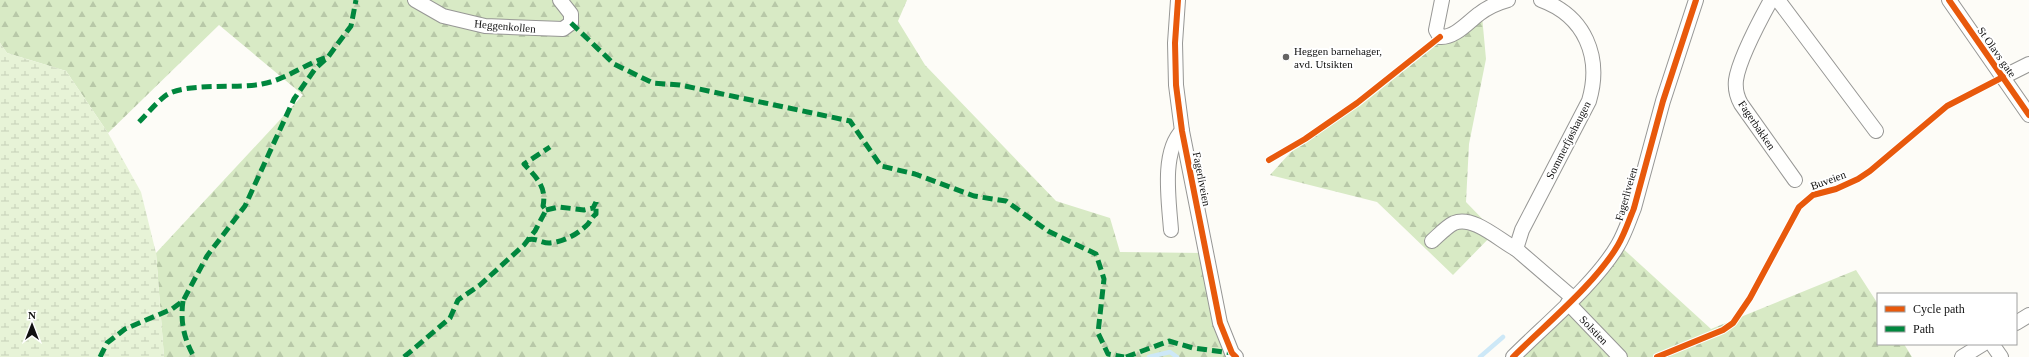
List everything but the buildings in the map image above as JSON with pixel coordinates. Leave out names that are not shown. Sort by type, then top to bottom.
[{"type":"street","name":"Heggenkollen","points":[[415,0],[443,16],[465,22],[485,26],[540,30],[563,29],[571,23],[571,14],[560,0]]},
{"type":"street","name":"Fagerliveien","points":[[1178,0],[1175,43],[1176,85],[1182,131],[1220,323],[1232,353],[1236,357]]},
{"type":"street","points":[[1442,0],[1436,30],[1440,37],[1449,36],[1480,13],[1496,4],[1508,0]]},
{"type":"street","name":"Sommerfjøshaugen","points":[[1516,249],[1522,230],[1589,101],[1593,88],[1594,72],[1591,51],[1586,37],[1566,13],[1553,4],[1541,0]]},
{"type":"street","name":"Fagerliveien","points":[[1513,357],[1571,301],[1603,266],[1618,245],[1628,225],[1663,101],[1696,0]]},
{"type":"street","name":"Fagerbakken","points":[[1771,0],[1742,62],[1736,81],[1736,92],[1741,104],[1795,180]]},
{"type":"street","points":[[1778,0],[1876,131]]},
{"type":"street","name":"St Olavs gate","points":[[1949,0],[2029,114]]},
{"type":"street","points":[[2003,77],[2029,64]]},
{"type":"street","points":[[1171,230],[1168,195],[1169,168],[1172,146],[1176,137],[1182,131]]},
{"type":"street","points":[[1432,241],[1454,223],[1463,221],[1482,227],[1516,249],[1571,301]]},
{"type":"street","name":"Solstien","points":[[1571,301],[1620,357]]},
{"type":"street","points":[[2017,322],[2029,315]]},
{"type":"street","points":[[1962,357],[1981,345]]},
{"type":"street","points":[[1993,345],[2001,357]]},
{"type":"green space","points":[[0,0],[907,0],[898,21],[925,65],[1056,201],[1110,218],[1120,252],[1205,253],[1232,357],[164,357],[156,253],[303,95],[219,25],[108,133],[66,71],[7,53],[0,43]]},
{"type":"green space","points":[[1482,16],[1486,59],[1469,144],[1466,202],[1495,232],[1453,275],[1377,202],[1270,175],[1290,153],[1439,37]]},
{"type":"green space","points":[[0,43],[7,53],[66,71],[108,133],[141,192],[156,253],[164,357],[0,357]]},
{"type":"green space","points":[[1619,245],[1711,329],[1856,270],[1877,302],[1877,345],[1905,345],[1912,357],[1508,357]]},
{"type":"waterway","points":[[1480,357],[1503,337]]},
{"type":"waterway","points":[[1149,357],[1170,352],[1177,357]]},
{"type":"marked path","points":[[100,357],[107,343],[125,329],[172,309],[183,301],[207,256],[245,206],[294,99],[315,69],[328,57],[351,26],[356,0]]},
{"type":"marked path","points":[[571,23],[614,64],[653,83],[680,85],[850,121],[881,166],[915,174],[974,196],[1006,201],[1048,231],[1096,254],[1104,279],[1098,333],[1108,354],[1124,357]]},
{"type":"marked path","points":[[139,122],[165,96],[173,92],[197,87],[262,84],[286,76],[309,64],[325,58]]},
{"type":"marked path","points":[[404,357],[450,318],[458,300],[480,285],[524,245],[535,231],[546,210],[543,206],[544,199],[540,183],[524,164],[550,147]]},
{"type":"marked path","points":[[546,210],[559,207],[584,210],[593,208],[596,202]]},
{"type":"marked path","points":[[527,240],[533,239],[549,243],[570,237],[584,228],[596,214],[596,202]]},
{"type":"marked path","points":[[183,301],[182,316],[184,330],[194,357]]},
{"type":"marked path","points":[[1126,357],[1169,341],[1193,348],[1232,353]]},
{"type":"cycle path","points":[[1178,0],[1175,43],[1176,85],[1182,131],[1220,323],[1232,353],[1236,357]]},
{"type":"cycle path","points":[[1513,357],[1570,303],[1597,274],[1618,245],[1634,208],[1663,101],[1696,0]]},
{"type":"cycle path","points":[[1949,0],[2029,115]]},
{"type":"cycle path","points":[[1269,160],[1305,139],[1357,103],[1440,37]]},
{"type":"cycle path","name":"Buveien","points":[[1657,357],[1723,330],[1733,323],[1750,298],[1799,207],[1813,195],[1836,189],[1858,179],[1870,171],[1947,106],[2003,77]]},
{"type":"place","name":"Heggen barnehager, avd. Utsikten","points":[[1286,57]]}]
